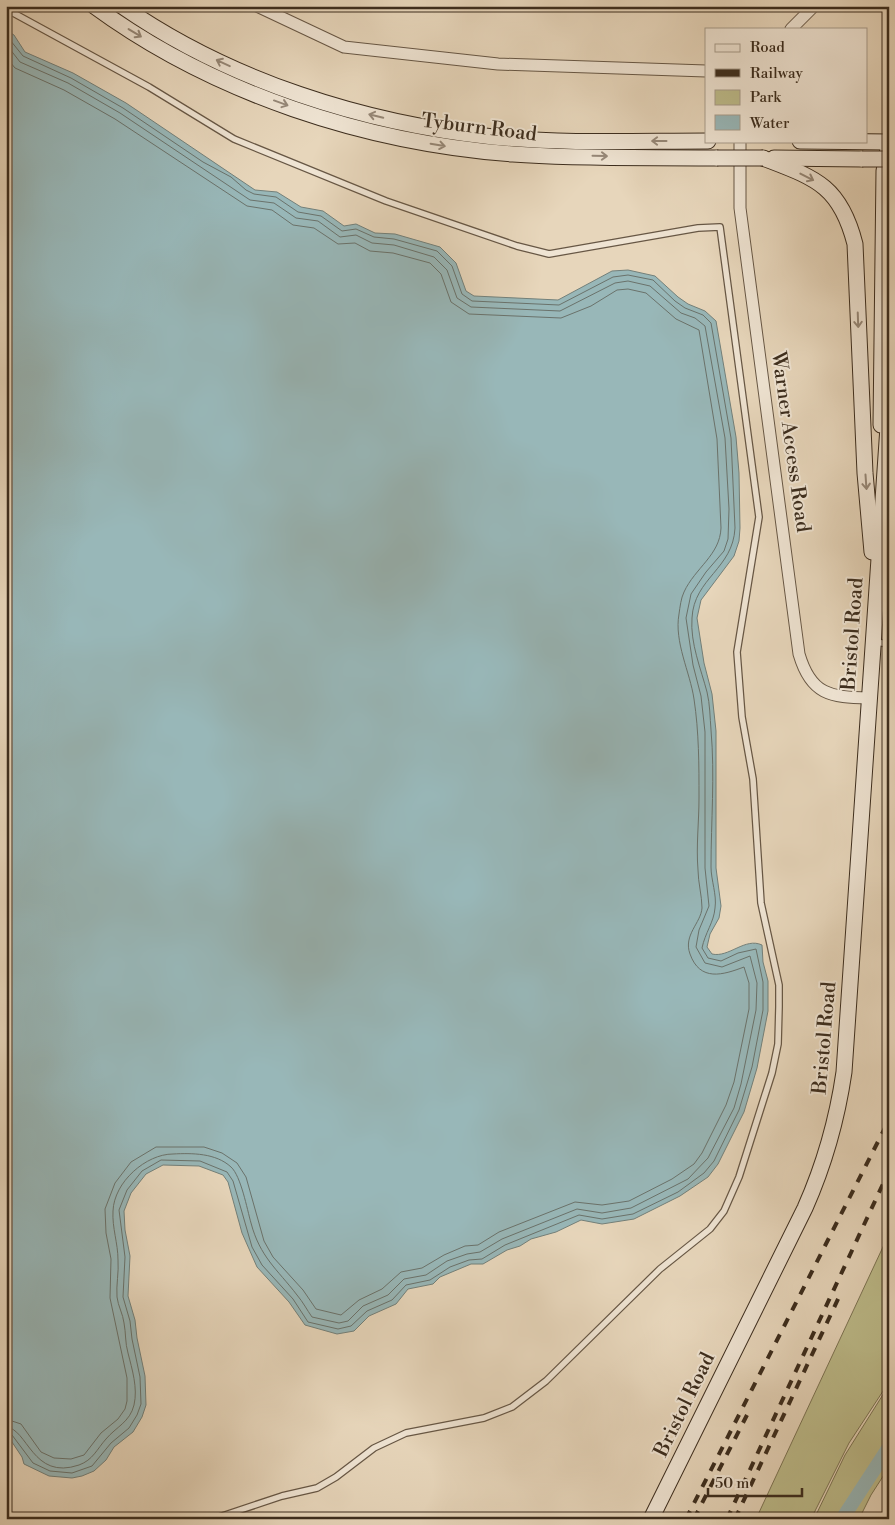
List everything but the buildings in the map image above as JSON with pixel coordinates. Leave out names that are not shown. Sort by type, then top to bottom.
[{"type":"main road","name":"Tyburn Road","points":[[94,6],[162,49],[222,80],[316,116],[393,136],[452,147],[512,154],[889,159]]},
{"type":"main road","name":"Tyburn Road","points":[[122,6],[193,48],[256,77],[302,94],[377,117],[455,132],[533,140],[705,141]]},
{"type":"main road","points":[[866,142],[889,143],[884,171],[881,519]]},
{"type":"main road","points":[[762,158],[808,177],[824,186],[838,200],[850,221],[855,244],[865,473],[870,537],[877,579]]},
{"type":"main road","points":[[881,519],[889,412]]},
{"type":"main road","points":[[881,519],[889,449]]},
{"type":"main road","name":"Bristol Road","points":[[651,1519],[806,1208],[821,1172],[833,1135],[844,1072],[881,519]]},
{"type":"street","points":[[257,6],[344,48],[498,64],[705,71]]},
{"type":"street","points":[[792,28],[814,6]]},
{"type":"street","name":"Warner Access Road","points":[[740,142],[740,208],[799,654],[804,671],[811,682],[821,690],[841,698],[869,698]]},
{"type":"lane","points":[[6,9],[142,82],[234,139],[386,201],[518,246],[549,254],[698,228],[720,227],[736,342],[759,517],[755,550],[736,652],[742,717],[754,779],[761,903],[779,985],[779,1026],[772,1073],[730,1200],[718,1220],[702,1238],[660,1269],[546,1381],[512,1407],[484,1418],[406,1433],[374,1448],[336,1478],[317,1488],[282,1496],[213,1519]]},
{"type":"lane","points":[[873,642],[889,644]]},
{"type":"green space","points":[[889,1234],[889,1382],[849,1443],[811,1519],[756,1519]]},
{"type":"green space","points":[[889,1385],[889,1467],[871,1495],[859,1519],[814,1519],[845,1455]]},
{"type":"water","points":[[6,30],[14,35],[25,52],[73,73],[126,103],[255,190],[277,192],[301,207],[323,211],[344,226],[356,224],[375,233],[395,234],[440,247],[456,263],[466,291],[474,296],[558,300],[612,271],[628,270],[655,276],[678,297],[688,304],[705,311],[716,321],[736,437],[740,528],[739,541],[734,556],[701,600],[697,618],[704,663],[712,694],[716,731],[716,868],[721,906],[719,918],[710,934],[707,947],[712,954],[718,954],[743,945],[756,943],[762,945],[763,962],[768,981],[768,1011],[757,1068],[744,1112],[718,1164],[708,1177],[680,1196],[634,1219],[602,1224],[581,1220],[556,1232],[531,1239],[483,1264],[471,1264],[440,1277],[433,1284],[408,1289],[396,1304],[369,1316],[354,1331],[337,1334],[305,1325],[289,1302],[257,1267],[242,1233],[228,1182],[223,1175],[199,1166],[163,1165],[146,1174],[131,1193],[124,1211],[125,1230],[130,1256],[128,1296],[135,1320],[145,1376],[146,1405],[142,1417],[133,1432],[114,1447],[106,1460],[94,1471],[72,1478],[49,1476],[24,1464],[22,1457],[6,1433]]},
{"type":"waterway","points":[[842,1519],[889,1447]]},
{"type":"railway","points":[[686,1519],[889,1120]]},
{"type":"railway","points":[[727,1519],[889,1171]]},
{"type":"railway","points":[[735,1519],[839,1297]]},
{"type":"railway","points":[[694,1519],[747,1415]]}]
